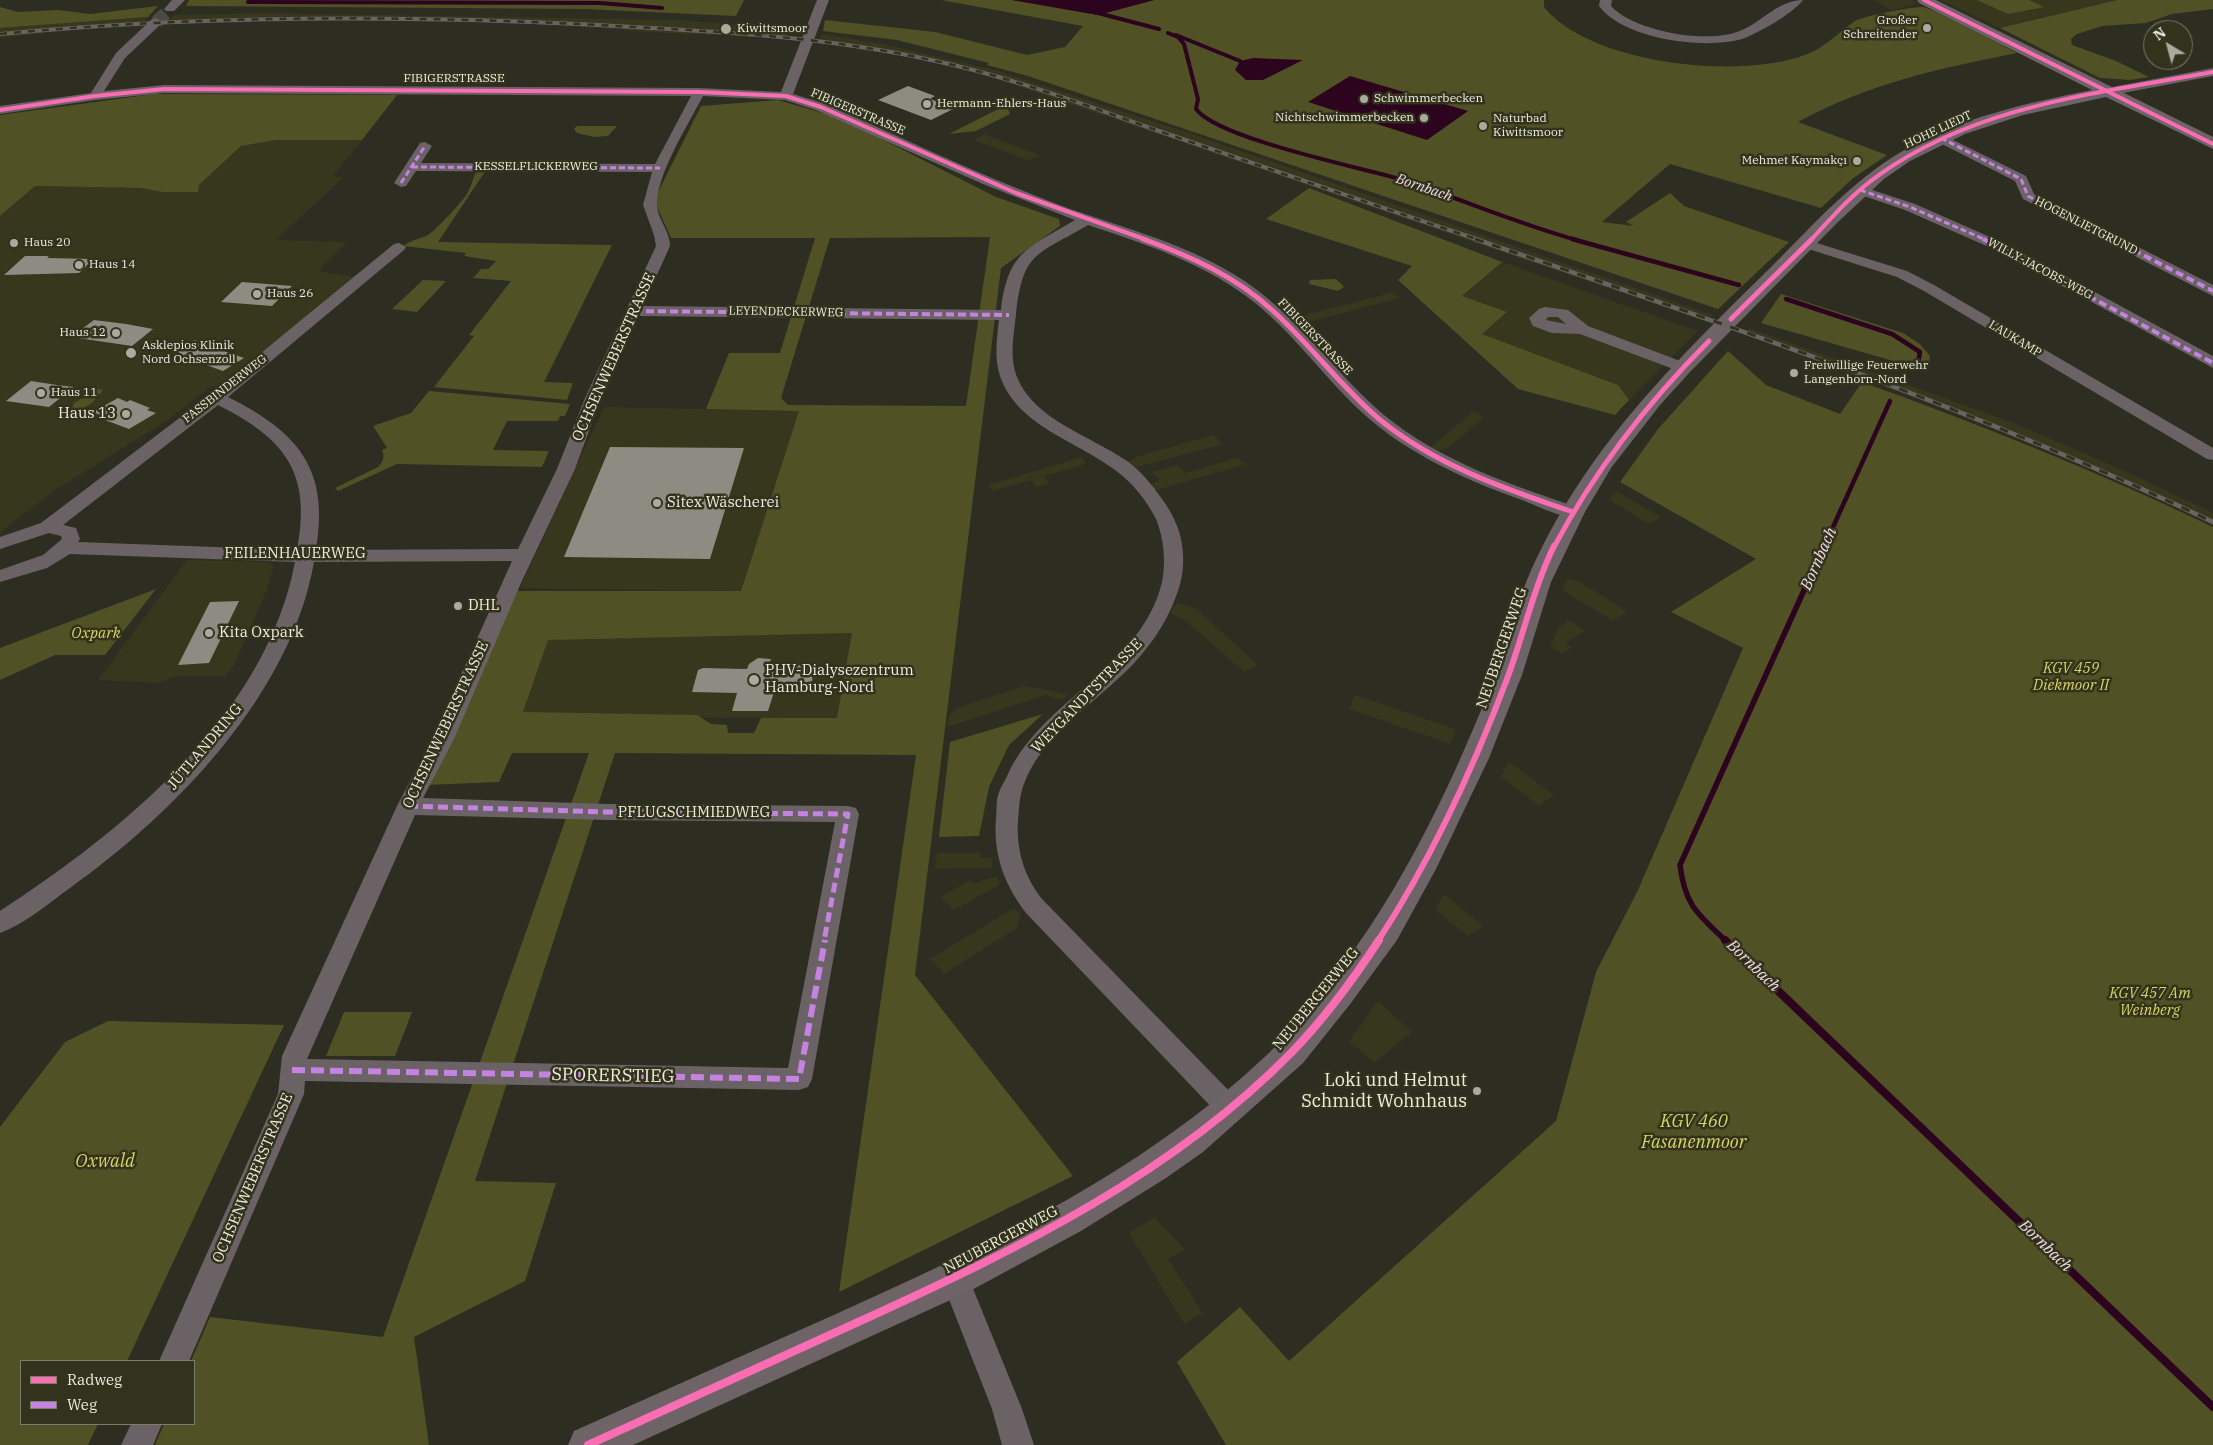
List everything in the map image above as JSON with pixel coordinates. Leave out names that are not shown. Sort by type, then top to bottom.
[{"type":"street","points":[[170,9],[179,0]]},
{"type":"street","points":[[786,96],[823,0]]},
{"type":"street","points":[[1606,0],[1605,6],[1614,16],[1635,27],[1706,39],[1736,37],[1749,32],[1797,0]]},
{"type":"street","points":[[1924,0],[2107,92],[2211,141]]},
{"type":"street","points":[[95,96],[120,56],[156,22]]},
{"type":"street","name":"HOHE LIEDT","points":[[1732,319],[1860,190],[1899,160],[1941,138],[1984,121],[2033,107],[2213,72]]},
{"type":"street","name":"FIBIGERSTRASSE","points":[[0,110],[95,96],[164,89],[699,92],[786,96],[821,107],[1020,194],[1168,250],[1230,278],[1274,309],[1378,418],[1409,441],[1458,468],[1498,486],[1573,512]]},
{"type":"street","name":"OCHSENWEBERSTRASSE","points":[[174,1360],[291,1094],[292,1070],[295,1056],[408,806],[443,739],[524,555],[566,470],[593,398],[663,246],[664,239],[650,208],[650,194],[660,168],[699,92]]},
{"type":"street","name":"HOGENLIETGRUND","points":[[1941,138],[2021,179],[2028,196],[2213,291]]},
{"type":"street","points":[[401,183],[425,146]]},
{"type":"street","name":"KESSELFLICKERWEG","points":[[412,166],[660,168]]},
{"type":"street","name":"WILLY-JACOBS-WEG","points":[[1860,190],[1910,208],[2003,248],[2213,363]]},
{"type":"street","name":"WEYGANDTSTRASSE","points":[[1085,220],[1038,249],[1020,264],[1014,278],[1004,355],[1005,367],[1016,391],[1036,413],[1123,467],[1146,488],[1162,513],[1172,536],[1175,558],[1171,585],[1164,608],[1141,643],[1041,739],[1016,775],[1005,816],[1008,859],[1022,892],[1034,906],[1230,1109]]},
{"type":"street","name":"LAUKAMP","points":[[1807,244],[1902,274],[1930,288],[2213,455]]},
{"type":"street","name":"FASSBINDERWEG","points":[[0,543],[48,527],[217,398],[399,247]]},
{"type":"street","name":"LEYENDECKERWEG","points":[[634,311],[1009,315]]},
{"type":"street","name":"NEUBERGERWEG","points":[[588,1445],[955,1279],[1068,1219],[1154,1167],[1191,1141],[1230,1109],[1291,1053],[1340,994],[1386,931],[1421,869],[1474,758],[1509,675],[1538,582],[1573,512],[1601,466],[1654,398],[1682,367],[1732,319]]},
{"type":"street","points":[[1582,329],[1682,367]]},
{"type":"street","name":"JÜTLANDRING","points":[[0,923],[62,882],[143,817],[198,758],[235,714],[275,650],[291,615],[307,556],[310,499],[305,479],[293,452],[272,430],[259,420],[217,398]]},
{"type":"street","points":[[0,576],[52,558],[67,548],[72,539],[69,532],[48,527]]},
{"type":"street","name":"FEILENHAUERWEG","points":[[67,548],[307,556],[524,555]]},
{"type":"street","name":"PFLUGSCHMIEDWEG","points":[[408,806],[607,812],[848,814],[822,945]]},
{"type":"street","name":"SPORERSTIEG","points":[[292,1070],[799,1079],[822,945]]},
{"type":"street","points":[[955,1279],[1007,1409],[1018,1445]]},
{"type":"street","points":[[137,1445],[147,1425]]},
{"type":"shaded area","points":[[1012,0],[1154,0],[1098,15]]},
{"type":"shaded area","points":[[1875,0],[1910,0],[1919,4],[1891,10]]},
{"type":"shaded area","points":[[1941,0],[2117,0],[1999,28]]},
{"type":"shaded area","points":[[261,13],[680,20],[792,30],[786,38],[647,32],[541,23],[317,18],[169,20],[174,15]]},
{"type":"shaded area","points":[[148,17],[142,22],[0,38],[0,28]]},
{"type":"shaded area","points":[[821,34],[882,44],[995,70],[1189,133],[1713,315],[1707,322],[982,74],[936,62],[821,42]]},
{"type":"shaded area","points":[[1253,58],[1303,60],[1263,80],[1246,80],[1235,70],[1240,61]]},
{"type":"shaded area","points":[[1350,76],[1468,111],[1427,140],[1308,102]]},
{"type":"shaded area","points":[[984,134],[1040,155],[1029,161],[974,140]]},
{"type":"shaded area","name":"Asklepios Klinik Nord Ochsenzoll","points":[[276,140],[362,140],[333,176],[344,177],[276,240],[347,242],[318,271],[355,277],[223,385],[212,386],[168,420],[57,489],[0,532],[0,216],[35,186],[142,188],[162,192],[198,192],[199,185],[241,146]]},
{"type":"shaded area","points":[[1502,262],[1698,331],[1629,400],[1618,385],[1482,334],[1506,313],[1462,296]]},
{"type":"shaded area","points":[[1393,292],[1400,298],[1297,325],[1293,321],[1303,318],[1301,316]]},
{"type":"shaded area","points":[[1749,328],[2014,423],[2125,471],[2213,513],[2213,525],[2115,479],[1963,415],[1743,334]]},
{"type":"shaded area","points":[[604,407],[800,411],[741,591],[520,588]]},
{"type":"shaded area","points":[[1474,411],[1484,418],[1448,448],[1438,451],[1431,447]]},
{"type":"shaded area","points":[[1213,435],[1223,444],[1133,468],[1125,463],[1139,456]]},
{"type":"shaded area","points":[[1082,457],[1086,464],[1044,476],[1049,484],[1036,487],[1031,480],[993,491],[988,485]]},
{"type":"shaded area","points":[[1236,458],[1246,464],[1154,491],[1148,485],[1159,480],[1152,472],[1178,465],[1185,473]]},
{"type":"shaded area","points":[[1618,492],[1661,517],[1650,524],[1644,521],[1610,499],[1613,494]]},
{"type":"shaded area","points":[[187,560],[269,562],[274,567],[266,592],[233,667],[225,676],[176,676],[158,683],[98,680]]},
{"type":"shaded area","points":[[1568,579],[1580,582],[1627,611],[1613,621],[1562,590]]},
{"type":"shaded area","points":[[1177,603],[1194,607],[1258,665],[1244,672],[1185,620],[1170,613]]},
{"type":"shaded area","points":[[1569,620],[1585,631],[1566,643],[1572,647],[1562,654],[1550,646],[1559,627]]},
{"type":"shaded area","points":[[853,633],[838,718],[541,717],[530,741],[500,635]]},
{"type":"shaded area","points":[[1024,686],[1068,694],[1062,700],[1046,695],[947,727],[949,715],[957,708]]},
{"type":"shaded area","points":[[1355,695],[1456,729],[1450,744],[1349,709]]},
{"type":"shaded area","points":[[1509,762],[1554,795],[1539,806],[1501,777]]},
{"type":"shaded area","points":[[937,853],[980,853],[981,858],[991,858],[993,868],[935,869]]},
{"type":"shaded area","points":[[997,876],[1001,884],[954,910],[941,897],[969,880],[975,883]]},
{"type":"shaded area","points":[[1444,894],[1483,926],[1468,936],[1435,910]]},
{"type":"shaded area","points":[[1014,908],[1021,916],[1017,928],[944,974],[930,959]]},
{"type":"shaded area","points":[[1378,1001],[1412,1032],[1374,1063],[1349,1041]]},
{"type":"shaded area","points":[[1155,1217],[1185,1250],[1168,1259],[1203,1313],[1184,1324],[1129,1233]]},
{"type":"green space","points":[[189,0],[744,0],[736,16],[585,9],[186,6]]},
{"type":"green space","points":[[941,0],[1012,0],[1098,15],[1154,0],[1544,0],[1544,7],[1566,26],[1595,42],[1629,54],[1667,62],[1705,66],[1742,66],[1776,62],[1805,55],[1825,45],[1855,21],[1887,12],[1922,7],[1952,19],[2017,53],[1959,65],[1878,87],[1825,108],[1798,122],[1887,155],[1852,179],[1821,208],[1670,164],[1602,222],[1634,226],[1626,222],[1670,193],[1684,206],[1789,242],[1718,309],[1028,76],[987,65],[989,63],[897,40],[823,31],[825,20],[935,32],[1027,55],[1065,47],[1083,26]]},
{"type":"green space","points":[[1977,0],[2029,0],[2044,7],[2008,14]]},
{"type":"green space","points":[[2117,0],[2213,0],[2213,9],[2172,14],[2155,20],[2143,20],[2143,23],[2102,26],[2077,34],[2071,39],[2072,45],[2116,61],[2149,77],[2130,80],[2100,78],[2000,28]]},
{"type":"green space","points":[[158,6],[148,17],[0,28],[0,7],[18,12],[58,10],[90,14]]},
{"type":"green space","points":[[154,94],[397,95],[362,140],[276,140],[241,146],[199,185],[198,192],[162,192],[142,188],[35,186],[0,216],[0,115]]},
{"type":"green space","points":[[778,100],[840,118],[996,197],[1059,219],[1060,226],[1001,268],[915,975],[1073,1176],[839,1292],[916,755],[615,753],[475,1181],[556,1183],[525,1281],[414,1337],[429,1445],[155,1445],[164,1425],[195,1425],[195,1360],[191,1360],[210,1317],[383,1337],[589,753],[512,753],[499,782],[427,785],[513,591],[741,591],[799,411],[706,409],[729,353],[780,353],[815,238],[671,238],[654,200],[701,106]],"holes":[[[990,237],[966,406],[788,405],[781,398],[830,238]],[[852,633],[837,718],[761,718],[754,733],[728,733],[727,725],[711,724],[697,715],[523,712],[548,640]]]},
{"type":"green space","points":[[1006,105],[1010,114],[976,131],[949,134]]},
{"type":"green space","points":[[577,126],[617,126],[608,136],[594,137],[577,133],[574,129]]},
{"type":"green space","points":[[477,170],[486,170],[438,242],[612,245],[544,382],[573,383],[567,400],[434,387],[474,336],[469,335],[511,281],[473,278],[481,269],[488,269],[496,261],[464,256],[466,253],[403,246],[428,235],[456,208],[466,196]]},
{"type":"green space","points":[[1309,188],[1502,262],[1462,296],[1507,312],[1482,334],[1618,385],[1629,400],[1615,415],[1518,389],[1398,280],[1412,266],[1266,219]]},
{"type":"green space","points":[[1336,279],[1344,287],[1338,291],[1309,284],[1310,280]]},
{"type":"green space","points":[[423,280],[446,281],[417,312],[392,309]]},
{"type":"green space","points":[[1781,294],[1903,333],[1920,344],[1930,356],[1928,371],[1761,323]]},
{"type":"green space","points":[[1728,351],[1766,385],[1840,414],[1862,382],[2039,450],[2127,487],[2213,527],[2213,1445],[1226,1445],[1177,1362],[1240,1307],[1289,1361],[1556,1121],[1596,972],[1638,890],[1743,648],[1671,612],[1756,559],[1620,482],[1658,429]]},
{"type":"green space","points":[[98,389],[103,390],[86,407],[72,408],[74,403]]},
{"type":"green space","points":[[429,391],[570,404],[565,416],[560,416],[558,421],[507,421],[493,450],[549,451],[542,467],[397,464],[338,491],[335,488],[378,467],[382,461],[382,450],[387,448],[373,426],[411,413]]},
{"type":"green space","name":"Oxpark","points":[[156,589],[105,655],[55,655],[0,680],[0,648]]},
{"type":"green space","points":[[1043,714],[1009,745],[989,787],[979,836],[939,837],[950,742]]},
{"type":"green space","points":[[344,1012],[412,1012],[395,1056],[326,1056]]},
{"type":"green space","name":"Oxwald","points":[[108,1021],[284,1025],[127,1360],[20,1360],[20,1425],[98,1425],[88,1445],[0,1445],[0,1127],[65,1042]]},
{"type":"building","name":"Hermann-Ehlers-Haus","points":[[908,86],[935,96],[930,99],[955,108],[931,120],[878,100]]},
{"type":"building","points":[[25,256],[93,259],[79,273],[4,275]]},
{"type":"building","name":"Haus 26","points":[[242,282],[292,286],[272,306],[221,302]]},
{"type":"building","name":"Haus 12","points":[[94,320],[153,329],[132,346],[71,337]]},
{"type":"building","points":[[195,340],[208,345],[215,341],[232,347],[224,351],[244,358],[223,371],[173,353]]},
{"type":"building","name":"Haus 11","points":[[31,381],[74,387],[49,407],[6,401]]},
{"type":"building","name":"Haus 13","points":[[118,398],[127,402],[130,400],[150,408],[147,410],[156,413],[129,429],[97,417],[100,415],[93,412]]},
{"type":"building","name":"Sitex Wäscherei","points":[[610,447],[744,448],[710,559],[564,557]]},
{"type":"building","name":"Kita Oxpark","points":[[239,601],[209,663],[178,665],[210,602]]},
{"type":"building","name":"PHV-Dialysezentrum Hamburg-Nord","points":[[758,658],[771,659],[769,664],[814,666],[811,689],[775,689],[768,711],[732,711],[737,693],[692,692],[698,670],[703,668],[747,669],[749,664]]},
{"type":"waterway","points":[[248,2],[600,3],[662,8]]},
{"type":"waterway","name":"Bornbach","points":[[1094,12],[1159,29]]},
{"type":"waterway","name":"Bornbach","points":[[1168,33],[1178,37],[1184,44],[1198,99],[1196,109],[1209,120],[1258,141],[1396,178],[1531,226],[1577,240]]},
{"type":"waterway","points":[[1176,35],[1240,61]]},
{"type":"waterway","name":"Bornbach","points":[[1572,239],[1739,285]]},
{"type":"waterway","name":"Bornbach","points":[[1786,299],[1892,334],[1920,352],[1917,369]]},
{"type":"waterway","name":"Bornbach","points":[[1824,547],[1890,401]]},
{"type":"waterway","name":"Bornbach","points":[[1726,941],[1700,916],[1689,900],[1682,879],[1680,865],[1824,546]]},
{"type":"waterway","name":"Bornbach","points":[[1725,940],[2213,1407]]},
{"type":"tunnel","points":[[156,22],[170,9]]},
{"type":"railway","points":[[0,34],[150,23],[374,18],[641,27],[724,32],[849,45],[931,60],[1017,82],[1479,240]]},
{"type":"railway","points":[[1475,239],[1756,336],[1941,405],[2123,481],[2213,522]]},
{"type":"marked path","points":[[1941,138],[2021,179],[2028,196],[2213,291]]},
{"type":"marked path","points":[[401,183],[425,146]]},
{"type":"marked path","points":[[412,167],[660,168]]},
{"type":"marked path","points":[[1860,190],[1910,207],[2003,248],[2213,363]]},
{"type":"marked path","points":[[634,311],[1009,315]]},
{"type":"marked path","points":[[292,1070],[799,1079],[848,814],[607,812],[408,806]]},
{"type":"cycle path","points":[[1924,0],[2213,144]]},
{"type":"cycle path","points":[[1731,319],[1860,190],[1880,174],[1917,150],[1956,132],[1997,117],[2040,105],[2083,95],[2213,72]]},
{"type":"cycle path","points":[[0,110],[95,96],[164,89],[699,92],[786,96],[821,107],[1016,193],[1187,256],[1230,278],[1272,309],[1359,401],[1400,435],[1446,462],[1471,474],[1496,485],[1573,512]]},
{"type":"cycle path","points":[[588,1445],[975,1268],[1088,1208],[1143,1174],[1195,1138],[1245,1097],[1291,1053],[1329,1010],[1364,963],[1395,914],[1423,864],[1458,795],[1479,748],[1512,664],[1538,582],[1570,515],[1611,452],[1634,423],[1658,394],[1709,341]]},
{"type":"place","name":"Großer Schreitender","points":[[1927,28]]},
{"type":"place","name":"Kiwittsmoor","points":[[726,29]]},
{"type":"place","name":"Schwimmerbecken","points":[[1364,99]]},
{"type":"place","name":"Hermann-Ehlers-Haus","points":[[927,104]]},
{"type":"place","name":"Nichtschwimmerbecken","points":[[1424,118]]},
{"type":"place","name":"Naturbad Kiwittsmoor","points":[[1483,126]]},
{"type":"place","name":"Mehmet Kaymakçı","points":[[1857,161]]},
{"type":"place","name":"Haus 20","points":[[14,243]]},
{"type":"place","name":"Haus 14","points":[[79,265]]},
{"type":"place","name":"Haus 26","points":[[257,294]]},
{"type":"place","name":"Haus 12","points":[[116,333]]},
{"type":"place","name":"Asklepios Klinik Nord Ochsenzoll","points":[[131,353]]},
{"type":"place","name":"Freiwillige Feuerwehr Langenhorn-Nord","points":[[1794,373]]},
{"type":"place","name":"Haus 11","points":[[41,393]]},
{"type":"place","name":"Haus 13","points":[[126,414]]},
{"type":"place","name":"Sitex Wäscherei","points":[[657,503]]},
{"type":"place","name":"DHL","points":[[458,606]]},
{"type":"place","name":"Kita Oxpark","points":[[209,633]]},
{"type":"place","name":"PHV-Dialysezentrum Hamburg-Nord","points":[[754,680]]},
{"type":"place","name":"Loki und Helmut Schmidt Wohnhaus","points":[[1477,1091]]},
{"type":"park label","name":"KGV 459 Diekmoor II","points":[[2071,678]]},
{"type":"park label","name":"KGV 457 Am Weinberg","points":[[2150,1002]]},
{"type":"park label","name":"KGV 460 Fasanenmoor","points":[[1694,1132]]}]
